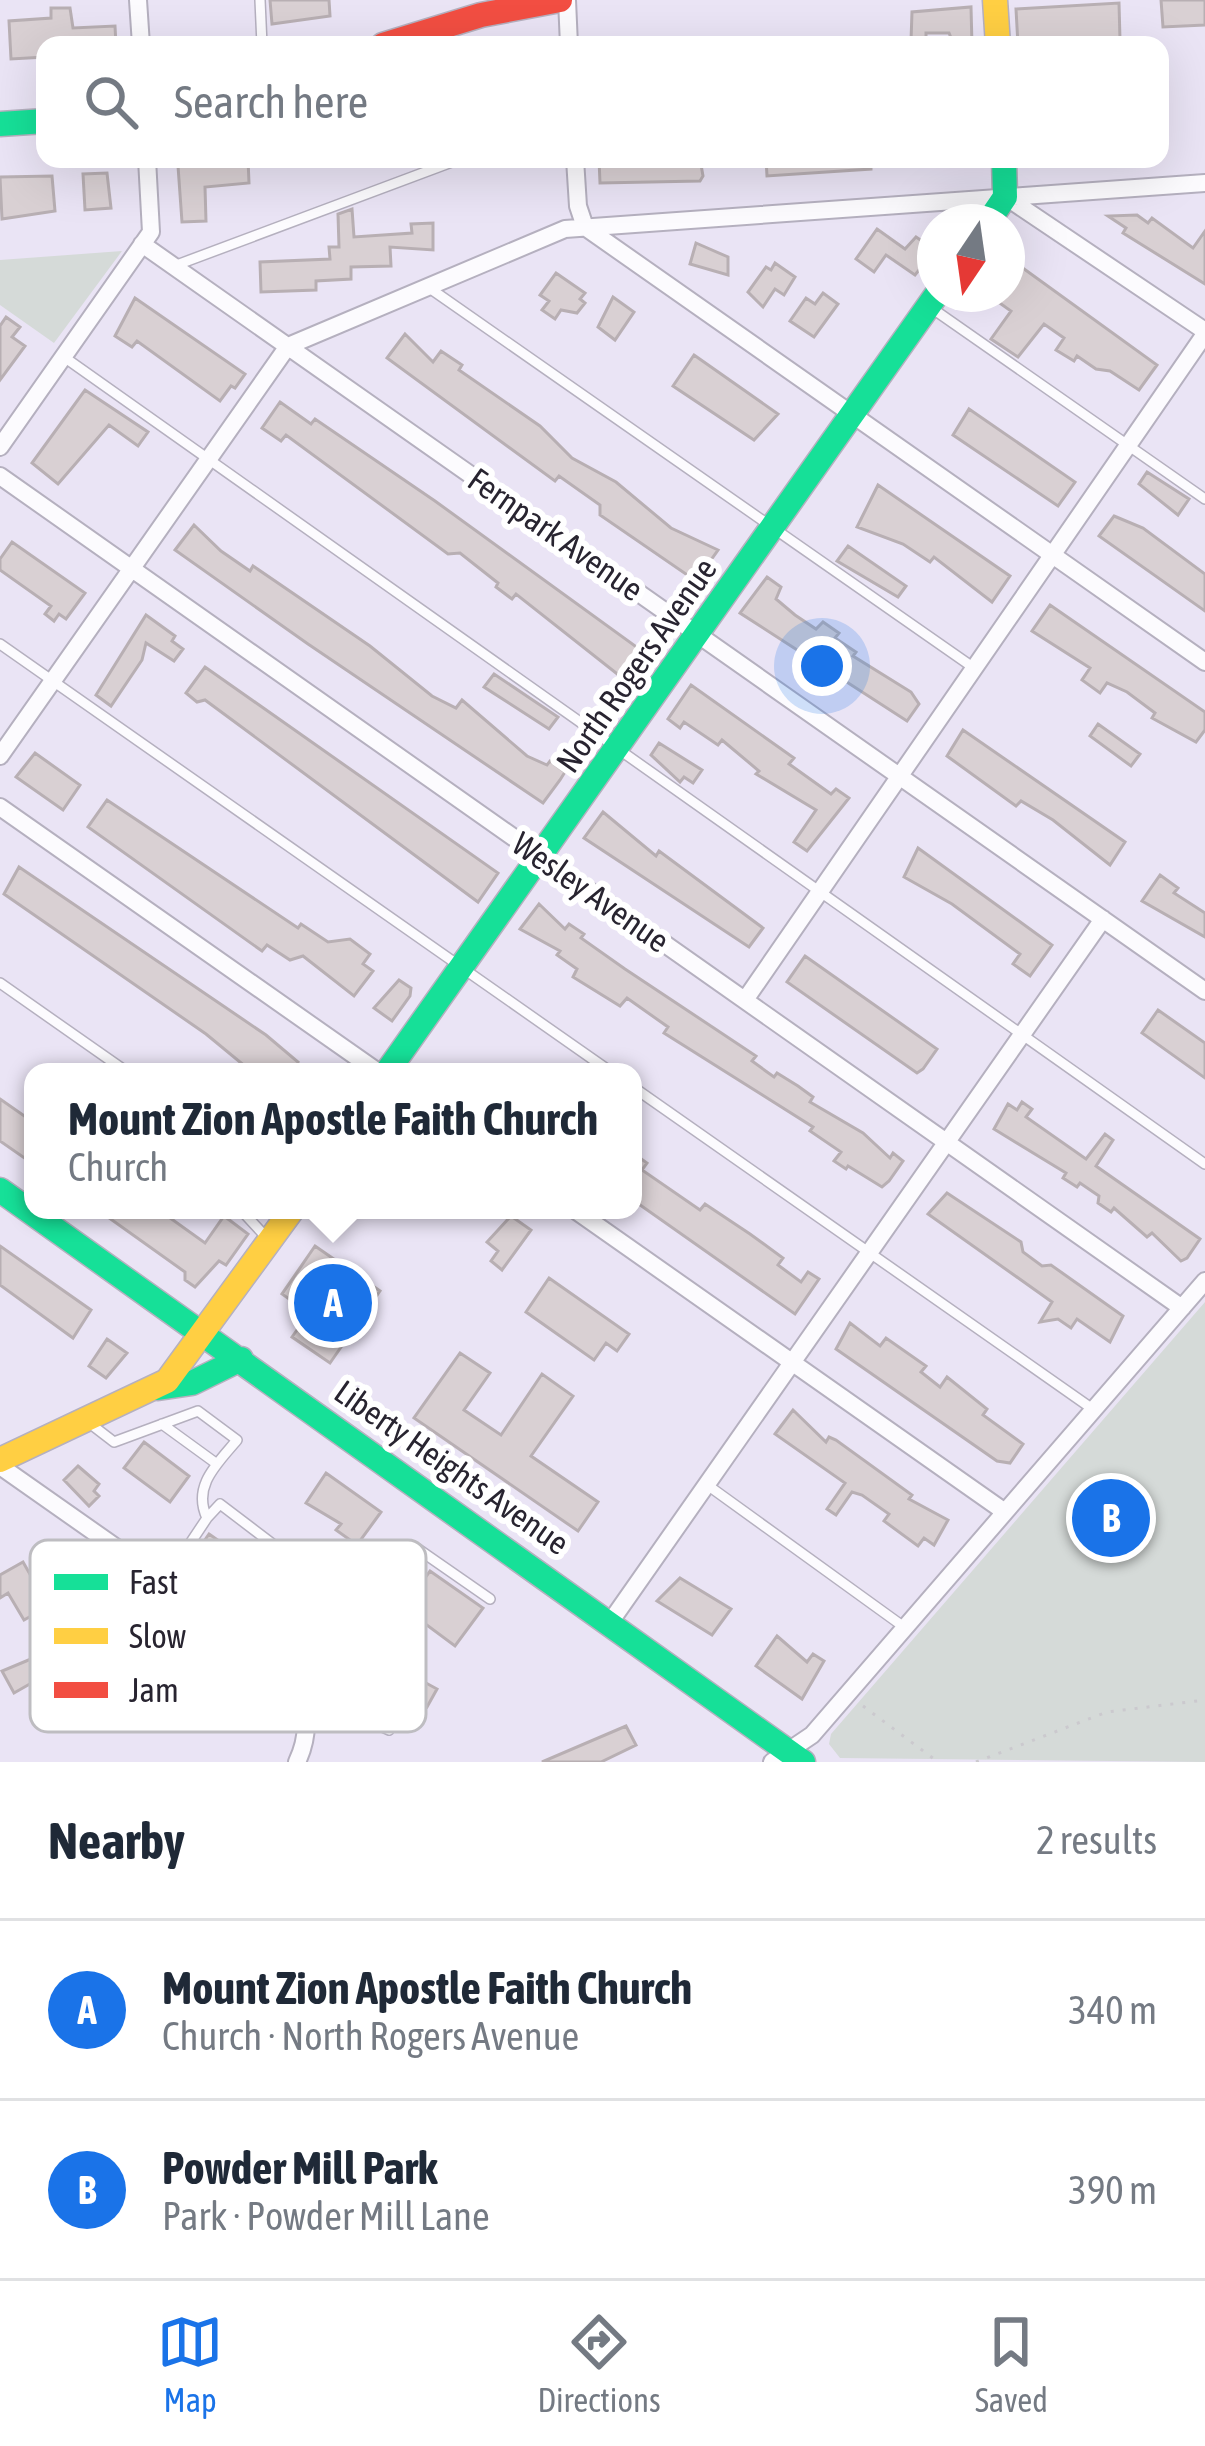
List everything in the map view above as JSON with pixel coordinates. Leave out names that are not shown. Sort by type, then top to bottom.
[{"type":"street","points":[[138,0],[140,36]]},
{"type":"street","points":[[412,36],[481,15],[563,0],[568,36]]},
{"type":"street","points":[[995,0],[997,36]]},
{"type":"street","points":[[0,124],[36,122]]},
{"type":"street","points":[[0,447],[151,232],[147,168]]},
{"type":"street","points":[[576,168],[578,206],[586,227],[1205,662]]},
{"type":"street","points":[[1001,204],[1006,197],[1004,168]]},
{"type":"street","points":[[0,756],[288,346],[565,229],[1205,183]]},
{"type":"street","points":[[745,1000],[1205,333],[1006,197]]},
{"type":"street","name":"Fernpark Avenue","points":[[142,244],[1205,991]]},
{"type":"street","name":"North Rogers Avenue","points":[[390,1063],[541,857],[924,312]]},
{"type":"street","name":"Wesley Avenue","points":[[0,476],[1182,1308]]},
{"type":"street","points":[[0,806],[370,1063]]},
{"type":"street","points":[[611,1621],[1103,919]]},
{"type":"street","name":"Liberty Heights Avenue","points":[[41,1219],[611,1621],[788,1758]]},
{"type":"street","points":[[108,1540],[0,1463],[174,1375],[285,1219]]},
{"type":"street","points":[[588,1219],[1005,1512]]},
{"type":"street","points":[[788,1758],[1205,1282]]},
{"type":"street","points":[[155,1388],[192,1383],[241,1358]]},
{"type":"lane","points":[[260,0],[262,36]]},
{"type":"lane","points":[[174,266],[436,168]]},
{"type":"lane","points":[[428,287],[974,668]]},
{"type":"lane","points":[[948,312],[1205,499]]},
{"type":"lane","points":[[64,357],[1205,1164]]},
{"type":"lane","points":[[0,644],[598,1063]]},
{"type":"lane","points":[[0,983],[114,1063]]},
{"type":"lane","points":[[642,1094],[1094,1410]]},
{"type":"lane","points":[[249,1219],[269,1241]]},
{"type":"lane","points":[[86,1420],[114,1442],[198,1411],[237,1440],[202,1489],[200,1503],[207,1518]]},
{"type":"lane","points":[[162,1424],[217,1464]]},
{"type":"lane","points":[[706,1484],[904,1628]]},
{"type":"lane","points":[[192,1540],[220,1504],[267,1540]]},
{"type":"lane","points":[[426,1555],[490,1599]]},
{"type":"path","points":[[847,1694],[938,1762]]},
{"type":"path","points":[[976,1762],[1107,1712],[1205,1700]]},
{"type":"shaded area","points":[[122,251],[54,343],[0,305],[0,260]]},
{"type":"shaded area","points":[[1205,1302],[1205,1762],[840,1758],[829,1744],[831,1734]]},
{"type":"building","points":[[270,0],[329,0],[330,16],[272,24]]},
{"type":"building","points":[[1161,0],[1205,0],[1205,25],[1163,27]]},
{"type":"building","points":[[1119,3],[1120,36],[1018,36],[1016,9]]},
{"type":"building","points":[[971,7],[972,36],[911,36],[912,12]]},
{"type":"building","points":[[51,8],[70,8],[73,28],[115,26],[116,36],[36,36],[36,58],[11,59],[9,21],[51,18]]},
{"type":"building","points":[[178,168],[248,168],[249,183],[205,187],[206,221],[182,222]]},
{"type":"building","points":[[599,168],[702,168],[703,176],[700,181],[600,183]]},
{"type":"building","points":[[767,168],[871,168],[871,169],[767,176]]},
{"type":"building","points":[[107,173],[111,208],[85,210],[83,174]]},
{"type":"building","points":[[52,176],[55,211],[2,219],[0,177]]},
{"type":"building","points":[[352,209],[354,237],[412,233],[411,224],[433,223],[433,250],[390,247],[391,266],[351,267],[351,279],[316,281],[316,290],[261,292],[260,262],[330,259],[329,247],[339,247],[338,214]]},
{"type":"building","points":[[1137,215],[1148,223],[1152,218],[1193,248],[1205,231],[1205,284],[1123,233],[1126,228],[1108,216]]},
{"type":"building","points":[[877,229],[905,249],[917,238],[915,275],[886,255],[874,272],[856,259]]},
{"type":"building","points":[[696,243],[728,257],[728,275],[690,264]]},
{"type":"building","points":[[775,263],[795,277],[784,295],[775,289],[763,307],[748,292],[766,267],[771,270]]},
{"type":"building","points":[[1025,270],[1157,365],[1139,390],[1110,371],[1096,369],[1077,356],[1074,361],[1056,350],[1064,338],[1044,324],[1018,357],[991,339],[1010,312],[1025,312]]},
{"type":"building","points":[[556,273],[585,293],[580,299],[585,303],[577,313],[561,310],[555,319],[542,310],[549,301],[540,295]]},
{"type":"building","points":[[823,293],[838,304],[814,337],[790,321],[806,298],[815,304]]},
{"type":"building","points":[[613,297],[634,312],[615,340],[598,327]]},
{"type":"building","points":[[135,298],[245,374],[235,388],[231,386],[220,401],[137,341],[132,347],[115,336]]},
{"type":"building","points":[[6,317],[20,327],[12,337],[25,346],[0,380],[0,326]]},
{"type":"building","points":[[405,334],[433,362],[441,351],[462,365],[459,370],[540,426],[572,458],[616,482],[671,528],[718,550],[696,581],[600,515],[600,505],[559,476],[555,481],[387,358]]},
{"type":"building","points":[[694,355],[778,414],[754,440],[673,386]]},
{"type":"building","points":[[85,390],[148,432],[138,446],[109,425],[58,484],[32,463]]},
{"type":"building","points":[[280,402],[311,424],[315,419],[435,501],[649,656],[630,684],[516,594],[512,599],[496,587],[498,583],[460,553],[448,554],[286,435],[281,441],[262,428]]},
{"type":"building","points":[[969,409],[1075,482],[1058,506],[953,435]]},
{"type":"building","points":[[1147,472],[1189,499],[1178,515],[1139,484]]},
{"type":"building","points":[[878,485],[1010,576],[992,602],[934,557],[930,562],[903,544],[857,527]]},
{"type":"building","points":[[1114,516],[1143,528],[1205,574],[1205,611],[1099,536]]},
{"type":"building","points":[[194,525],[221,551],[250,571],[253,566],[370,646],[432,696],[456,708],[462,700],[527,756],[547,765],[550,761],[565,772],[543,803],[175,550]]},
{"type":"building","points":[[12,542],[85,593],[66,619],[59,614],[54,621],[45,614],[51,606],[0,570],[0,559]]},
{"type":"building","points":[[848,546],[906,586],[898,597],[837,561]]},
{"type":"building","points":[[767,577],[781,587],[776,599],[795,615],[816,629],[823,622],[839,633],[835,638],[856,652],[853,656],[911,692],[919,704],[907,721],[740,613]]},
{"type":"building","points":[[1050,605],[1205,712],[1205,730],[1196,742],[1152,718],[1155,713],[1127,692],[1107,683],[1100,693],[1082,680],[1090,668],[1032,631]]},
{"type":"building","points":[[146,615],[175,636],[172,641],[183,649],[174,661],[146,643],[142,660],[111,706],[96,695]]},
{"type":"building","points":[[205,667],[498,873],[478,902],[205,700],[197,702],[186,693]]},
{"type":"building","points":[[494,674],[558,717],[549,729],[484,687]]},
{"type":"building","points":[[691,685],[794,758],[789,764],[831,794],[836,789],[849,798],[807,851],[794,842],[816,810],[756,774],[759,771],[722,740],[718,745],[684,722],[680,728],[668,719]]},
{"type":"building","points":[[1098,724],[1140,754],[1131,766],[1090,736]]},
{"type":"building","points":[[963,730],[1125,842],[1110,865],[1053,820],[1021,801],[1016,806],[947,756]]},
{"type":"building","points":[[659,743],[702,770],[693,783],[684,777],[680,782],[651,755]]},
{"type":"building","points":[[35,753],[80,785],[63,810],[16,777]]},
{"type":"building","points":[[107,800],[298,928],[301,924],[328,942],[350,939],[370,954],[363,964],[373,971],[354,996],[303,956],[290,960],[267,945],[262,951],[88,827]]},
{"type":"building","points":[[603,812],[656,856],[659,851],[763,928],[749,947],[584,838]]},
{"type":"building","points":[[918,848],[1052,945],[1030,976],[1013,964],[1020,954],[952,904],[904,877]]},
{"type":"building","points":[[19,867],[266,1035],[298,1062],[241,1063],[4,894]]},
{"type":"building","points":[[1160,875],[1178,888],[1174,893],[1205,913],[1205,937],[1142,901]]},
{"type":"building","points":[[539,904],[565,929],[569,924],[584,934],[581,938],[756,1056],[752,1061],[774,1077],[777,1073],[798,1086],[813,1097],[810,1102],[863,1133],[890,1158],[893,1153],[903,1161],[889,1181],[882,1187],[846,1169],[834,1161],[841,1152],[810,1131],[813,1127],[664,1033],[668,1027],[627,998],[620,1006],[573,977],[577,969],[557,955],[560,951],[520,929]]},
{"type":"building","points":[[805,956],[937,1049],[923,1069],[917,1073],[787,982]]},
{"type":"building","points":[[399,980],[411,988],[410,996],[392,1021],[374,1008]]},
{"type":"building","points":[[1158,1010],[1205,1043],[1205,1078],[1142,1033]]},
{"type":"building","points":[[0,1099],[24,1116],[24,1158],[0,1141]]},
{"type":"building","points":[[1022,1102],[1032,1109],[1026,1117],[1086,1159],[1105,1134],[1113,1140],[1096,1166],[1200,1239],[1187,1258],[1181,1261],[1152,1233],[1147,1237],[1114,1208],[1111,1212],[1098,1203],[1099,1196],[1080,1183],[1077,1187],[1063,1178],[1066,1173],[994,1129],[1008,1104],[1017,1110]]},
{"type":"building","points":[[642,1170],[700,1210],[705,1204],[750,1234],[783,1258],[778,1265],[801,1282],[808,1272],[819,1279],[795,1314],[642,1206]]},
{"type":"building","points":[[947,1193],[1021,1242],[1023,1252],[1042,1266],[1051,1265],[1123,1316],[1110,1342],[1077,1319],[1071,1328],[1058,1319],[1040,1322],[1052,1302],[928,1214]]},
{"type":"building","points":[[111,1219],[172,1219],[205,1243],[222,1219],[248,1234],[226,1265],[219,1261],[195,1287],[185,1280],[185,1272]]},
{"type":"building","points":[[508,1219],[531,1230],[502,1270],[491,1261],[498,1251],[487,1242]]},
{"type":"building","points":[[0,1246],[91,1310],[73,1338],[0,1285]]},
{"type":"building","points":[[315,1246],[380,1291],[330,1363],[292,1337],[309,1313],[282,1294]]},
{"type":"building","points":[[549,1278],[629,1334],[617,1351],[606,1343],[594,1360],[526,1312]]},
{"type":"building","points":[[850,1323],[880,1346],[886,1338],[926,1366],[921,1372],[940,1387],[947,1377],[987,1409],[983,1415],[1023,1444],[1010,1463],[997,1461],[836,1349]]},
{"type":"building","points":[[107,1339],[127,1353],[106,1378],[89,1366]]},
{"type":"building","points":[[460,1353],[490,1373],[464,1410],[501,1435],[542,1374],[573,1396],[531,1456],[598,1502],[578,1531],[414,1418]]},
{"type":"building","points":[[793,1410],[826,1442],[829,1437],[836,1440],[912,1495],[909,1499],[948,1520],[934,1545],[924,1538],[918,1546],[884,1521],[889,1514],[862,1495],[852,1492],[836,1515],[827,1509],[845,1483],[775,1434]]},
{"type":"building","points":[[144,1442],[189,1476],[170,1502],[124,1468]]},
{"type":"building","points":[[78,1466],[99,1484],[94,1491],[99,1496],[89,1506],[64,1480]]},
{"type":"building","points":[[326,1473],[381,1512],[361,1540],[350,1540],[336,1530],[341,1524],[306,1503]]},
{"type":"building","points":[[23,1562],[30,1574],[30,1617],[24,1620],[8,1593],[0,1598],[0,1575]]},
{"type":"building","points":[[430,1571],[483,1608],[455,1646],[426,1624]]},
{"type":"building","points":[[680,1578],[731,1609],[712,1635],[657,1601]]},
{"type":"building","points":[[777,1636],[807,1662],[813,1654],[824,1661],[802,1699],[756,1666]]},
{"type":"building","points":[[30,1659],[30,1684],[14,1693],[2,1671]]},
{"type":"building","points":[[426,1683],[437,1689],[426,1706]]},
{"type":"building","points":[[626,1726],[636,1745],[601,1762],[542,1762]]},
{"type":"traffic: fast","points":[[0,124],[36,122]]},
{"type":"traffic: fast","points":[[1000,204],[1005,197],[1004,168]]},
{"type":"traffic: fast","points":[[393,1063],[924,312]]},
{"type":"traffic: fast","points":[[0,1190],[24,1207]]},
{"type":"traffic: fast","points":[[41,1219],[803,1762]]},
{"type":"traffic: fast","points":[[158,1388],[192,1383],[241,1359]]},
{"type":"traffic: slow","points":[[995,0],[997,36]]},
{"type":"traffic: slow","points":[[0,1460],[167,1381],[285,1219]]},
{"type":"traffic: jam","points":[[412,36],[481,15],[560,0]]},
{"type":"place","name":"Mount Zion Apostle Faith Church","points":[[333,1303]]},
{"type":"place","name":"Powder Mill Park","points":[[1111,1518]]}]
